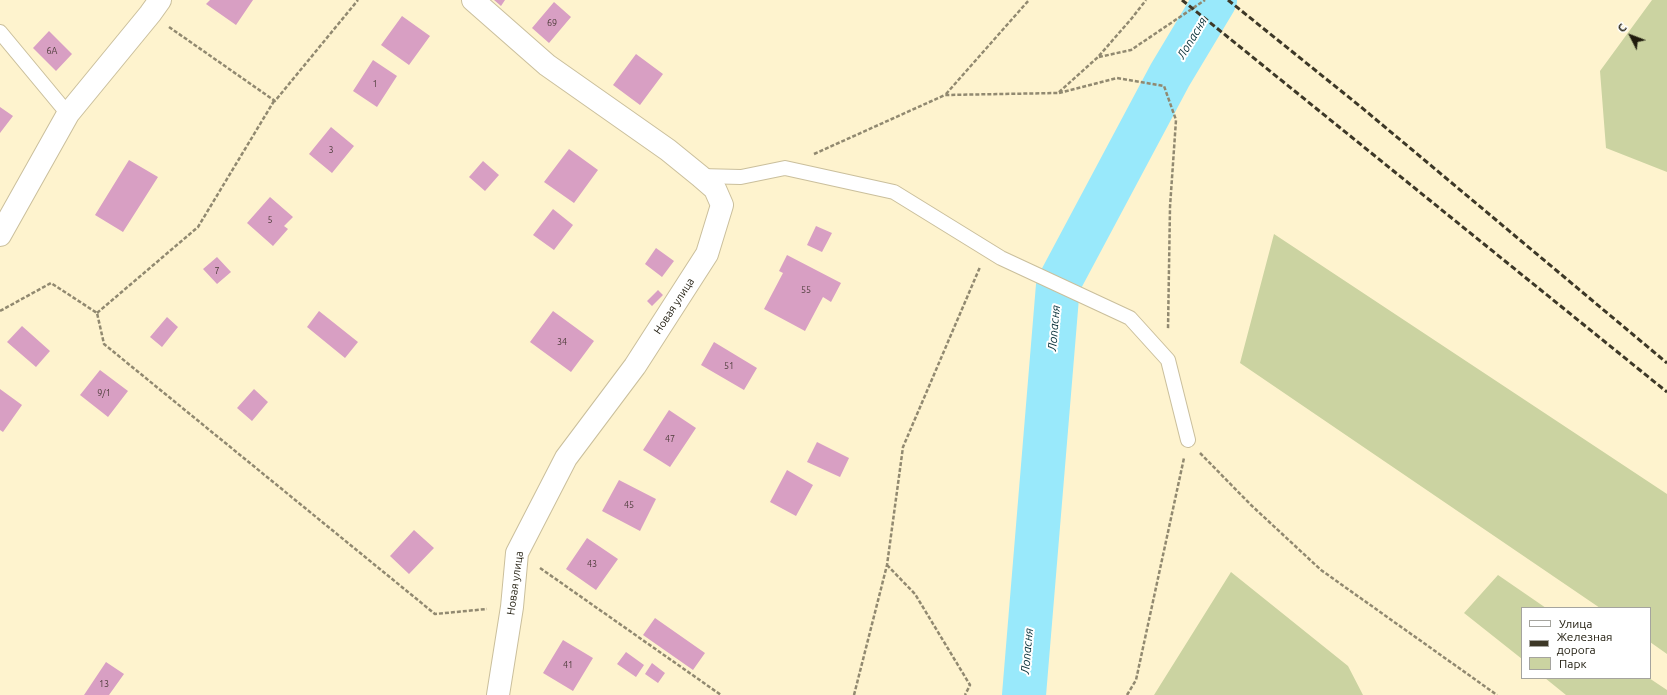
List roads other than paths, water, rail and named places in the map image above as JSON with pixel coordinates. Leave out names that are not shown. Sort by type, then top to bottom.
[{"type":"street","name":"Новая улица","points":[[473,0],[547,65],[668,150],[700,176],[715,189],[722,205],[707,254],[634,366],[566,458],[517,552],[512,607],[498,695]]},
{"type":"street","points":[[0,235],[68,114],[155,7]]},
{"type":"lane","points":[[0,32],[68,114]]},
{"type":"lane","points":[[700,176],[741,177],[785,168],[894,192],[1001,258],[1130,318],[1168,360],[1188,440]]},
{"type":"waterway","name":"Лопасня","points":[[1024,695],[1058,285],[1170,75],[1215,0]]},
{"type":"railway","points":[[1182,0],[1667,392]]},
{"type":"railway","points":[[1228,0],[1361,107],[1667,363]]}]
